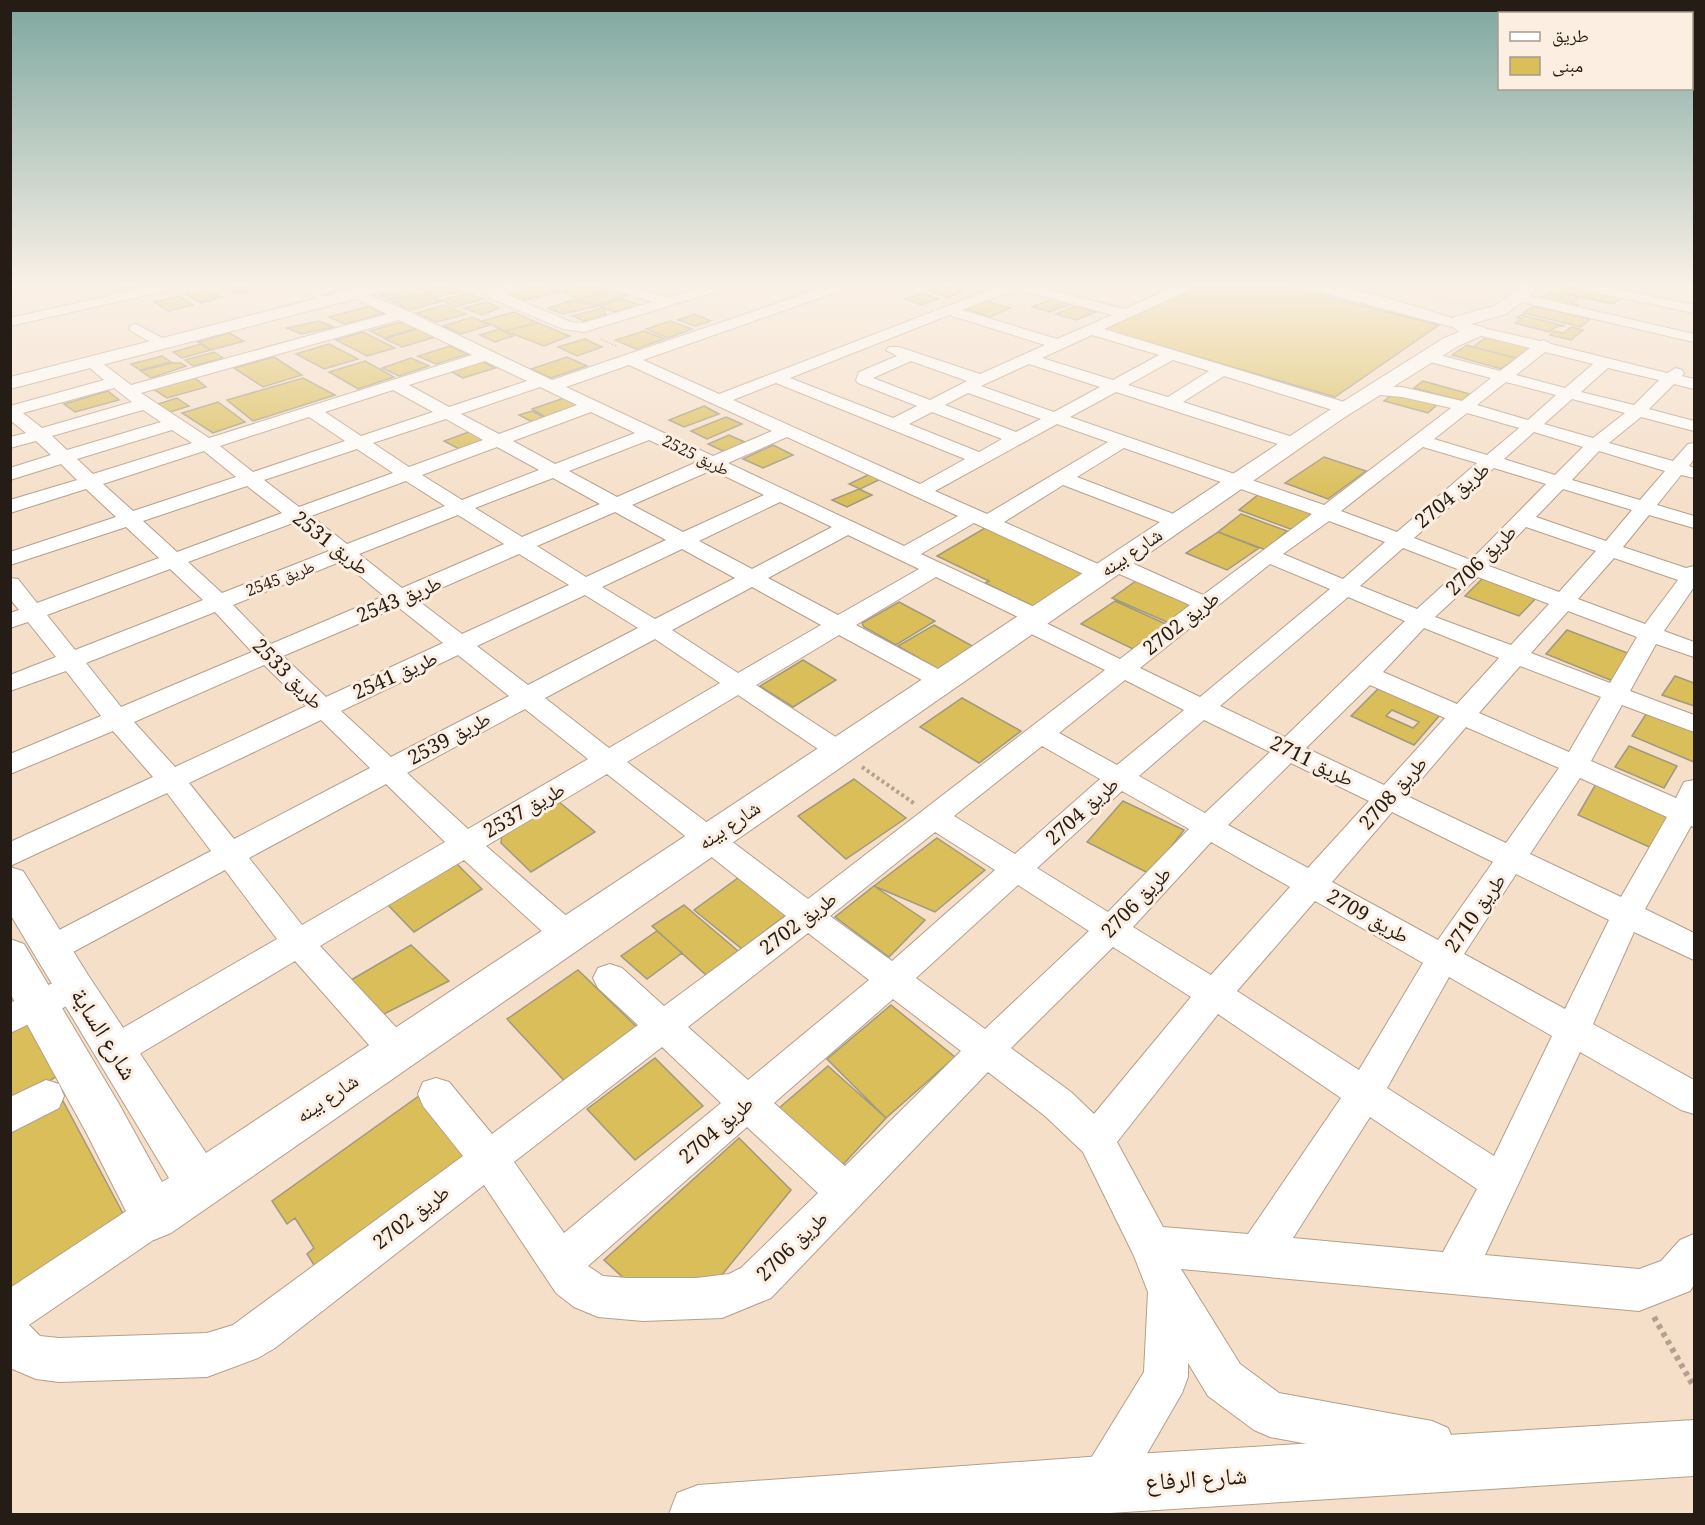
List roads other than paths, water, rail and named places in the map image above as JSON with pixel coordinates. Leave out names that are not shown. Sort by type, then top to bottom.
[{"type":"street","points":[[10,383],[105,358]]},
{"type":"street","points":[[11,411],[130,392],[248,358]]},
{"type":"street","points":[[10,507],[477,358]]},
{"type":"street","name":"طريق 2525","points":[[494,358],[905,554],[1032,620]]},
{"type":"street","points":[[10,559],[448,414],[630,358]]},
{"type":"street","points":[[636,358],[718,400],[980,520],[1206,603]]},
{"type":"street","points":[[718,400],[821,358]]},
{"type":"street","points":[[905,358],[865,375],[864,380],[1017,439]]},
{"type":"street","points":[[915,358],[1055,418],[1399,539],[1695,650]]},
{"type":"street","points":[[894,425],[1027,358]]},
{"type":"street","points":[[1028,358],[1293,443]]},
{"type":"street","points":[[919,492],[1165,358]]},
{"type":"street","points":[[1181,358],[1345,408]]},
{"type":"street","name":"شارع بينه","points":[[10,1313],[1107,568],[1345,408],[1425,358]]},
{"type":"street","points":[[1491,358],[1503,376],[1695,426]]},
{"type":"street","name":"طريق 2702","points":[[10,1333],[25,1353],[40,1360],[207,1355],[225,1351],[243,1343],[276,1322],[808,916],[1206,603],[1327,513],[1527,358]]},
{"type":"street","name":"طريق 2704","points":[[560,1263],[892,980],[1119,778],[1345,588],[1569,393],[1621,358]]},
{"type":"street","points":[[1634,358],[1684,378]]},
{"type":"street","name":"طريق 2531","points":[[91,362],[206,444],[808,916],[1058,1104],[1096,1140],[1151,1246],[1169,1292]]},
{"type":"street","points":[[1168,404],[1221,371]]},
{"type":"street","points":[[774,377],[980,459]]},
{"type":"street","name":"طريق 2706","points":[[436,1094],[488,1158],[560,1263],[578,1284],[602,1297],[622,1299],[723,1296],[756,1283],[986,1050],[1111,929],[1209,827],[1367,674],[1420,619],[1476,567],[1595,445],[1684,378]]},
{"type":"street","points":[[394,384],[942,681]]},
{"type":"street","points":[[1376,390],[1402,392],[1463,406],[1595,445],[1689,464]]},
{"type":"street","points":[[10,443],[40,435],[130,392]]},
{"type":"street","points":[[22,616],[593,405]]},
{"type":"street","name":"طريق 2533","points":[[11,411],[40,435],[218,602],[268,655],[465,844],[567,935]]},
{"type":"street","points":[[310,411],[655,629],[839,751]]},
{"type":"street","points":[[10,474],[175,423]]},
{"type":"street","name":"طريق 2543","points":[[10,765],[786,431]]},
{"type":"street","name":"طريق 2545","points":[[10,684],[650,432]]},
{"type":"street","points":[[1419,440],[1695,522]]},
{"type":"street","points":[[905,554],[980,520],[1062,478],[1122,442]]},
{"type":"street","name":"طريق 2708","points":[[1096,1140],[1214,994],[1611,549],[1645,507],[1689,464]]},
{"type":"street","points":[[1062,478],[1178,522]]},
{"type":"street","name":"طريق 2541","points":[[10,855],[780,495]]},
{"type":"street","points":[[1522,519],[1693,576]]},
{"type":"street","name":"طريق 2539","points":[[31,952],[231,854],[848,527]]},
{"type":"street","points":[[1268,555],[1420,619],[1614,695],[1695,724]]},
{"type":"street","name":"طريق 2537","points":[[114,1051],[934,569]]},
{"type":"street","name":"طريق 2710","points":[[1258,1256],[1364,1094],[1443,958],[1513,859],[1575,765],[1650,634],[1693,576]]},
{"type":"street","points":[[10,584],[22,616],[72,659],[118,720],[171,779],[231,854],[298,943],[396,1051]]},
{"type":"street","name":"طريق 2711","points":[[1032,620],[1289,750],[1695,947]]},
{"type":"street","points":[[1367,674],[1575,765],[1691,806],[1627,914],[1501,1183],[1454,1274]]},
{"type":"street","name":"طريق 2709","points":[[1041,734],[1695,1098]]},
{"type":"street","points":[[935,818],[1214,994],[1501,1183]]},
{"type":"street","name":"شارع الساية","points":[[10,881],[31,952],[41,1003],[154,1216]]},
{"type":"street","points":[[610,978],[846,1193]]},
{"type":"street","name":"شارع الساية","points":[[41,1003],[114,1051],[200,1185]]},
{"type":"street","points":[[10,1116],[46,1096]]},
{"type":"street","points":[[1151,1246],[1639,1290],[1675,1276],[1695,1254]]},
{"type":"street","points":[[1169,1292],[1224,1380],[1270,1414],[1413,1442],[1538,1458]]},
{"type":"street","points":[[1102,1485],[1166,1377],[1169,1292]]},
{"type":"street","name":"شارع الرفاع","points":[[698,1515],[1102,1485],[1695,1448]]}]
